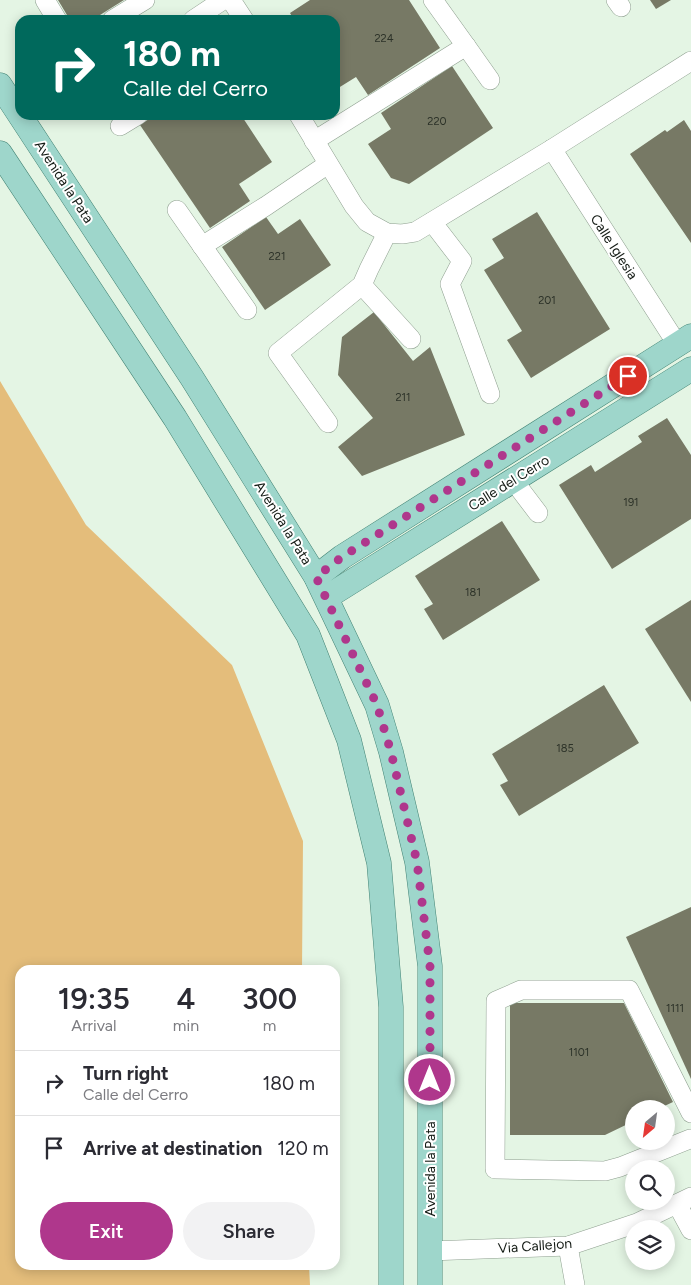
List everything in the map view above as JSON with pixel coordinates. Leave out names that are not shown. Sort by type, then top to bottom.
[{"type":"main road","name":"Avenida la Pata","points":[[0,85],[15,108]]},
{"type":"main road","name":"Avenida la Pata","points":[[23,120],[192,378],[322,587],[377,705],[391,752],[417,862],[430,966],[430,1285]]},
{"type":"main road","points":[[0,154],[175,418],[308,635],[349,740],[379,863],[391,1007],[391,1285]]},
{"type":"main road","name":"Calle del Cerro","points":[[322,587],[342,557],[684,340]]},
{"type":"main road","name":"Calle del Cerro","points":[[322,587],[513,480],[689,375]]},
{"type":"main road","points":[[308,635],[313,606],[322,587]]},
{"type":"street","points":[[45,0],[55,15]]},
{"type":"street","points":[[120,15],[145,0]]},
{"type":"street","points":[[433,0],[490,80]]},
{"type":"street","points":[[208,15],[236,6]]},
{"type":"street","points":[[314,141],[466,46]]},
{"type":"street","points":[[303,120],[354,206],[367,222],[387,233],[402,234],[415,232],[688,68]]},
{"type":"street","points":[[120,126],[130,120]]},
{"type":"street","name":"Calle Iglesia","points":[[552,149],[684,340]]},
{"type":"street","points":[[202,246],[328,164]]},
{"type":"street","points":[[176,210],[246,310]]},
{"type":"street","points":[[432,222],[462,261],[450,284],[490,394]]},
{"type":"street","points":[[328,423],[278,352],[362,286],[387,233]]},
{"type":"street","points":[[362,286],[410,338]]},
{"type":"street","points":[[513,480],[538,513]]},
{"type":"street","points":[[691,1113],[629,990],[521,990],[496,1001],[495,1169],[605,1170],[620,1167],[691,1134]]},
{"type":"street","points":[[684,1200],[691,1230]]},
{"type":"street","name":"Via Callejon","points":[[430,1250],[568,1246],[637,1223],[684,1200]]},
{"type":"street","points":[[568,1246],[575,1285]]},
{"type":"shaded area","points":[[0,381],[86,525],[232,665],[303,841],[302,965],[15,965],[15,1270],[309,1270],[310,1285],[0,1285]]},
{"type":"building","points":[[58,0],[124,0],[100,15],[67,15]]},
{"type":"building","points":[[310,0],[409,0],[440,48],[368,95],[356,77],[340,87],[340,15],[291,15],[290,13]]},
{"type":"building","points":[[650,0],[671,0],[656,9]]},
{"type":"building","points":[[452,66],[493,128],[409,184],[391,178],[368,144],[391,129],[381,113]]},
{"type":"building","points":[[148,120],[244,120],[272,162],[239,184],[250,201],[210,228],[140,125]]},
{"type":"building","points":[[684,120],[691,131],[691,243],[630,154],[665,130],[667,132]]},
{"type":"building","points":[[537,212],[610,329],[531,378],[507,340],[522,331],[484,270],[504,258],[492,239]]},
{"type":"building","points":[[266,217],[278,234],[300,219],[331,265],[265,310],[222,247]]},
{"type":"building","points":[[374,312],[413,361],[430,347],[465,435],[362,476],[338,447],[373,418],[338,375],[342,337]]},
{"type":"building","points":[[667,418],[691,455],[691,519],[612,569],[559,485],[591,465],[595,472],[642,442],[638,436]]},
{"type":"building","points":[[502,521],[540,580],[443,640],[424,609],[433,604],[415,576]]},
{"type":"building","points":[[691,600],[691,702],[645,629]]},
{"type":"building","points":[[604,685],[639,743],[519,816],[500,785],[508,781],[492,754]]},
{"type":"building","points":[[691,907],[691,1079],[626,937]]},
{"type":"building","points":[[510,1003],[624,1003],[672,1100],[625,1100],[625,1125],[605,1135],[510,1135]]},
{"type":"route","points":[[430,1080],[430,966],[417,862],[391,752],[377,705],[316,577],[342,557],[628,376]]}]
